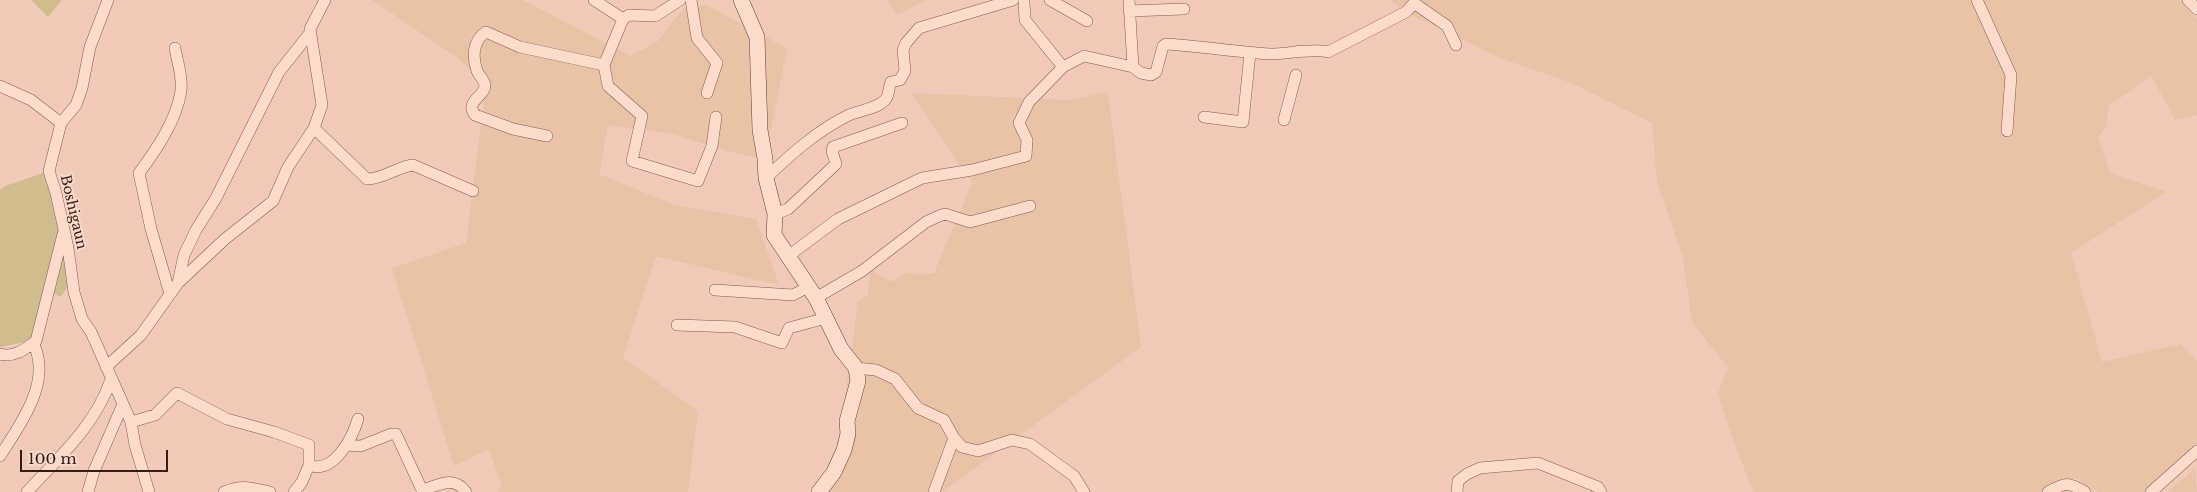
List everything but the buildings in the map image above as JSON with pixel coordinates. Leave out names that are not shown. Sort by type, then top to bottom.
[{"type":"street","points":[[0,86],[31,100],[61,122],[76,105],[82,88],[90,47],[108,0]]},
{"type":"street","points":[[106,367],[140,335],[178,283],[225,239],[273,200],[288,167],[314,128],[322,105],[310,29],[325,0]]},
{"type":"street","points":[[594,0],[623,20]]},
{"type":"street","points":[[680,0],[655,16],[629,15],[623,20],[604,65],[608,86],[642,116],[632,161],[698,182],[712,146],[716,117]]},
{"type":"street","points":[[691,0],[696,38],[717,63],[707,93]]},
{"type":"street","points":[[741,0],[757,37],[760,130],[766,178],[775,214],[774,235],[812,293],[841,349],[856,368],[858,381],[847,421],[848,434],[844,450],[834,472],[819,492]]},
{"type":"street","points":[[766,178],[797,148],[850,114],[882,103],[886,99],[891,82],[900,80],[906,71],[903,50],[906,42],[919,28],[1021,0],[1026,20],[1063,67]]},
{"type":"street","points":[[1050,0],[1087,21]]},
{"type":"street","points":[[1977,0],[2011,75],[2007,131]]},
{"type":"street","points":[[2188,0],[2197,9]]},
{"type":"street","points":[[787,257],[838,219],[922,178],[972,170],[1026,156],[1027,140],[1019,123],[1029,102],[1063,67],[1084,56],[1133,67],[1141,73],[1153,74],[1156,72],[1163,46],[1166,44],[1250,53],[1296,54],[1320,50],[1328,52],[1406,12],[1414,3],[1447,26],[1456,45]]},
{"type":"street","points":[[1133,67],[1129,6],[1184,9]]},
{"type":"street","points":[[547,136],[514,129],[475,115],[472,111],[471,107],[475,99],[485,88],[485,83],[475,63],[474,47],[481,36],[486,32],[520,47],[604,65]]},
{"type":"street","points":[[178,283],[184,255],[262,110],[279,72],[310,33]]},
{"type":"street","points":[[170,294],[156,248],[139,173],[174,116],[181,90],[175,48]]},
{"type":"street","points":[[1204,117],[1242,122],[1250,53]]},
{"type":"street","points":[[1284,120],[1296,76]]},
{"type":"street","name":"Boshigaun","points":[[61,122],[49,171],[56,193],[63,233],[68,248],[74,292],[82,320],[91,332],[131,422],[135,445],[149,492]]},
{"type":"street","points":[[775,214],[788,209],[836,164],[832,151],[833,147],[902,123]]},
{"type":"street","points":[[314,128],[368,179],[375,179],[404,166],[413,165],[473,191]]},
{"type":"street","points":[[715,290],[793,295],[812,293],[862,271],[926,222],[939,216],[945,214],[970,222],[984,220],[1030,206]]},
{"type":"street","points":[[0,354],[9,356],[24,351],[36,341],[63,233]]},
{"type":"street","points":[[677,325],[735,327],[782,343],[789,328],[826,318]]},
{"type":"street","points":[[0,456],[33,400],[39,374],[38,351],[33,343]]},
{"type":"street","points":[[856,368],[876,370],[895,379],[918,408],[944,420],[954,438],[962,447],[978,451],[1012,440],[1030,444],[1074,476],[1084,492]]},
{"type":"street","points":[[27,492],[92,420],[107,392],[111,379]]},
{"type":"street","points":[[131,422],[155,416],[177,393],[227,419],[274,432],[309,445],[309,465],[302,482],[294,492]]},
{"type":"street","points":[[88,492],[94,471],[123,404]]},
{"type":"street","points":[[309,465],[318,468],[326,467],[347,445],[355,431],[358,419]]},
{"type":"street","points":[[347,445],[362,446],[391,434],[396,434],[424,491],[452,482],[458,483],[466,492]]},
{"type":"street","points":[[934,492],[954,438]]},
{"type":"street","points":[[2151,492],[2197,451]]},
{"type":"street","points":[[1457,492],[1458,481],[1480,468],[1538,463],[1598,487],[1601,492]]},
{"type":"street","points":[[2048,492],[2062,484],[2072,484],[2086,492]]},
{"type":"street","points":[[224,492],[243,486],[270,492]]},
{"type":"shaded area","points":[[31,0],[62,0],[48,17]]},
{"type":"shaded area","points":[[372,0],[523,0],[630,56],[658,41],[686,5],[706,5],[787,48],[765,159],[727,151],[668,133],[608,125],[599,174],[675,205],[756,219],[779,285],[656,256],[623,358],[698,411],[688,492],[497,492],[502,486],[489,449],[454,466],[392,268],[466,243],[486,84],[455,56]]},
{"type":"shaded area","points":[[888,0],[926,0],[897,15]]},
{"type":"shaded area","points":[[1389,0],[2181,0],[2197,18],[2197,115],[2175,120],[2151,75],[2109,105],[2106,126],[2098,137],[2110,173],[2166,192],[2071,253],[2102,362],[2181,344],[2197,360],[2197,445],[2144,492],[2099,492],[2073,478],[2045,492],[1753,492],[1727,423],[1718,393],[1728,367],[1692,323],[1683,258],[1657,182],[1652,123],[1569,82],[1500,58],[1398,8],[1399,6]]},
{"type":"shaded area","points":[[1108,92],[1141,347],[942,492],[822,492],[834,472],[855,328],[857,302],[868,295],[871,270],[891,282],[907,272],[919,275],[934,273],[972,183],[911,93],[1070,100]]},
{"type":"shaded area","points":[[49,171],[73,277],[61,297],[51,292],[35,340],[0,347],[0,190],[5,186]]},
{"type":"shaded area","points":[[2195,469],[2197,492],[2167,492]]}]
